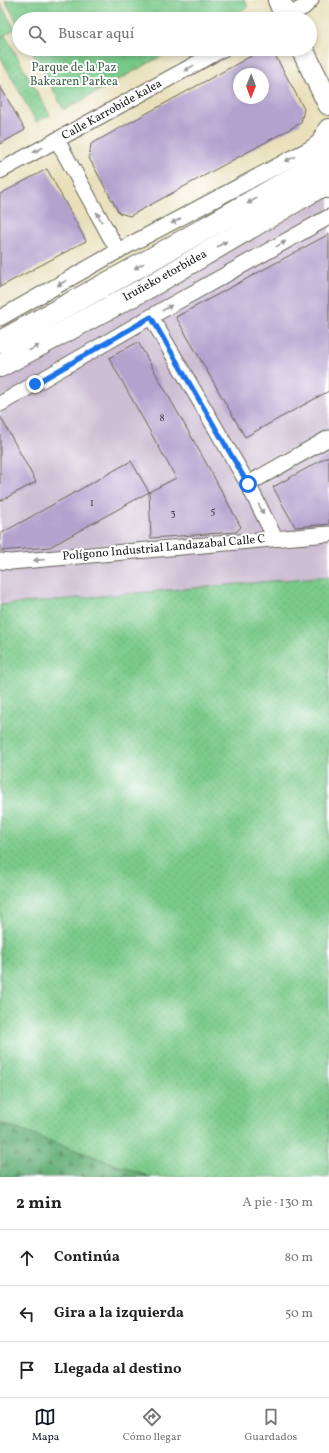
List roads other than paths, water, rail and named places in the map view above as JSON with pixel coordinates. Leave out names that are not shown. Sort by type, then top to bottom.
[{"type":"main road","points":[[305,56],[329,104]]},
{"type":"main road","name":"Iruñeko etorbidea","points":[[0,342],[143,264],[302,173],[326,151]]},
{"type":"main road","name":"Iruñeko etorbidea","points":[[0,366],[154,284],[318,187],[329,187]]},
{"type":"street","points":[[290,12],[304,7],[312,0]]},
{"type":"street","name":"Calle Karrobide kalea","points":[[0,171],[210,56]]},
{"type":"street","points":[[57,140],[118,251]]},
{"type":"street","name":"Iruñeko etorbidea","points":[[0,318],[118,251],[311,148],[326,151]]},
{"type":"street","points":[[0,404],[329,217]]},
{"type":"street","points":[[151,317],[248,484],[275,538]]},
{"type":"street","points":[[248,484],[329,438]]},
{"type":"street","name":"Polígono Industrial Landazabal Calle C","points":[[0,561],[11,562],[329,534]]},
{"type":"park label","name":"Parque de la Paz Bakearen Parkea","points":[[74,75]]}]
